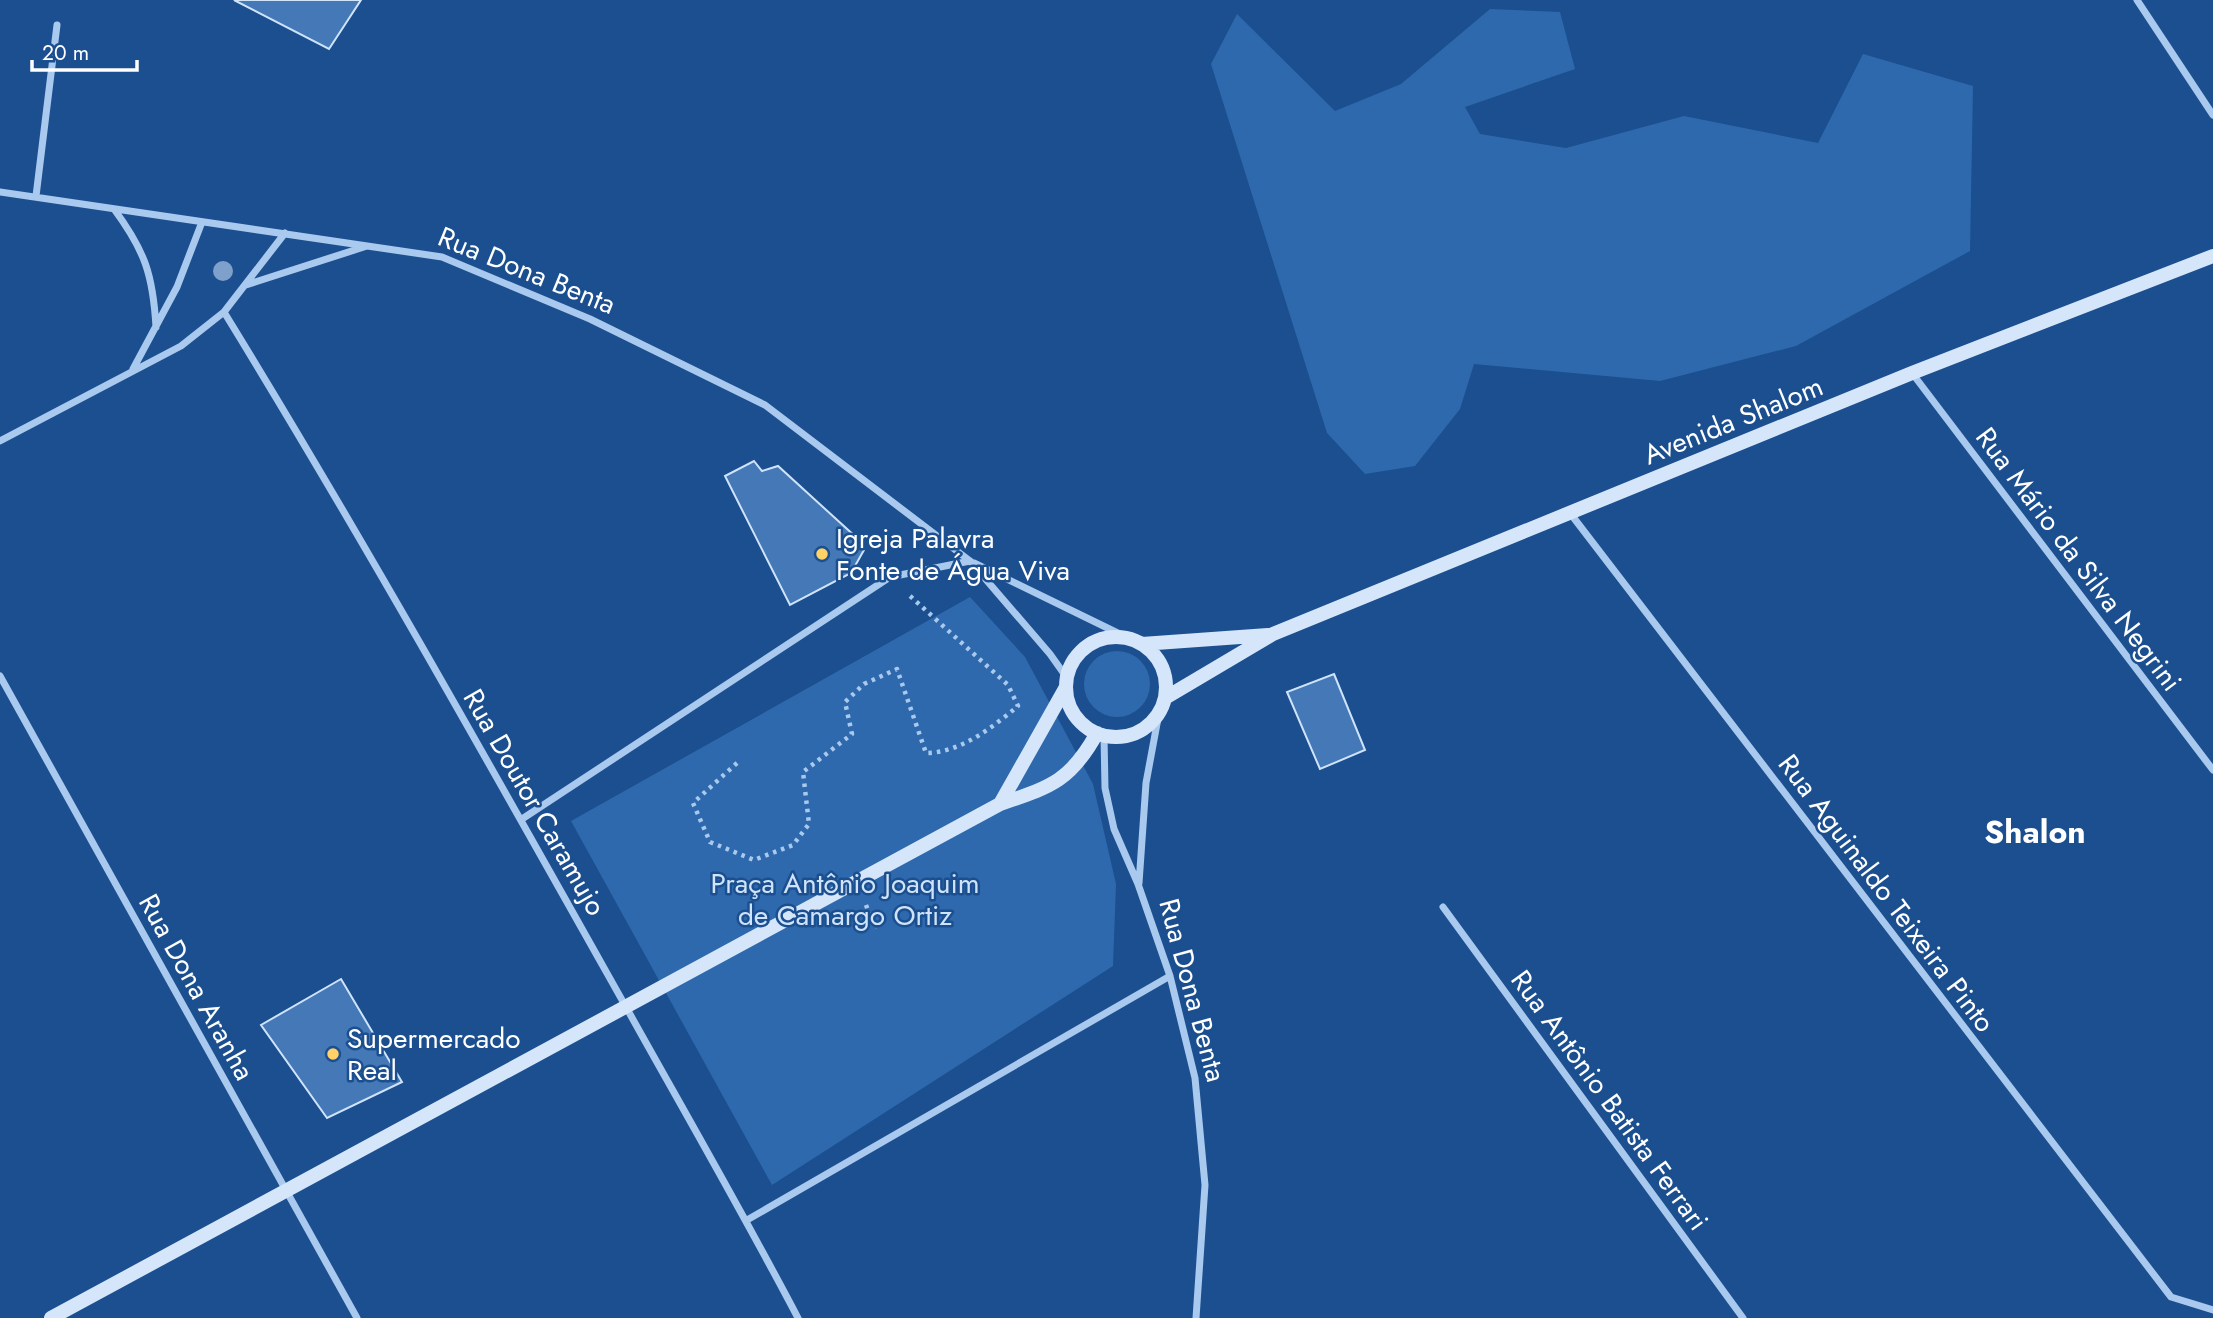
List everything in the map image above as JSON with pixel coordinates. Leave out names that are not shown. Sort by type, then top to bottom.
[{"type":"main road","name":"Avenida Shalom","points":[[1165,698],[1273,634],[1912,373],[2213,256]]},
{"type":"main road","name":"Avenida Shalom","points":[[1142,644],[1273,634]]},
{"type":"main road","points":[[1000,804],[1066,682],[1074,659],[1089,645],[1108,637],[1128,638]]},
{"type":"main road","name":"Rua Dona Benta","points":[[1128,638],[1142,644],[1154,654],[1162,668],[1166,683],[1165,698],[1159,713]]},
{"type":"main road","name":"Rua Dona Benta","points":[[1066,682],[1069,706],[1081,722],[1100,734]]},
{"type":"main road","points":[[51,1318],[1000,804],[1051,787],[1081,762],[1100,734],[1125,736],[1144,728],[1159,713]]},
{"type":"street","points":[[2137,0],[2213,115]]},
{"type":"street","points":[[36,196],[57,25]]},
{"type":"street","name":"Rua Dona Benta","points":[[0,192],[442,257],[590,319],[765,405],[970,561],[1050,653],[1066,682]]},
{"type":"street","points":[[114,209],[144,256],[154,287],[156,329]]},
{"type":"street","points":[[133,369],[177,287],[202,222]]},
{"type":"street","points":[[0,441],[181,346],[224,312],[285,233]]},
{"type":"street","points":[[245,286],[372,245]]},
{"type":"street","name":"Rua Doutor Caramujo","points":[[224,312],[300,435],[522,818],[747,1220],[798,1318]]},
{"type":"street","name":"Rua Mário da Silva Negrini","points":[[1912,373],[2213,770]]},
{"type":"street","name":"Rua Aguinaldo Teixeira Pinto","points":[[1570,513],[2171,1297],[2213,1310]]},
{"type":"street","points":[[522,818],[890,578],[970,561]]},
{"type":"street","name":"Rua Dona Benta","points":[[970,561],[1031,588],[1128,638]]},
{"type":"street","name":"Rua Dona Aranha","points":[[0,676],[357,1318]]},
{"type":"street","name":"Rua Dona Benta","points":[[1139,884],[1146,783],[1159,713]]},
{"type":"street","name":"Rua Dona Benta","points":[[1100,734],[1105,788],[1114,829],[1139,884],[1170,976],[1195,1078],[1205,1185],[1196,1318]]},
{"type":"street","name":"Rua Antônio Batista Ferrari","points":[[1443,907],[1743,1318]]},
{"type":"street","points":[[747,1220],[1170,976]]},
{"type":"path","points":[[737,763],[694,803],[710,842],[754,860],[793,845],[809,824],[803,772],[852,734],[845,702],[864,684],[897,669],[926,752],[943,753],[993,726],[1018,706],[1008,685],[890,578]]},
{"type":"green space","points":[[1490,9],[1560,12],[1575,69],[1465,107],[1480,134],[1566,148],[1684,116],[1818,143],[1863,54],[1973,86],[1970,251],[1796,346],[1660,381],[1474,364],[1460,409],[1415,466],[1365,474],[1327,433],[1211,64],[1237,14],[1335,111],[1401,84]]},
{"type":"green space","name":"Praça Antônio Joaquim de Camargo Ortiz","points":[[970,597],[1025,657],[1093,784],[1116,884],[1113,966],[772,1185],[571,821]]},
{"type":"green space","points":[[1117,651],[1140,661],[1150,684],[1140,707],[1117,717],[1094,707],[1084,684],[1094,661]]},
{"type":"building","points":[[234,0],[361,0],[329,49]]},
{"type":"building","points":[[754,461],[762,471],[778,466],[858,539],[864,550],[851,573],[790,605],[725,476]]},
{"type":"building","points":[[1334,674],[1365,750],[1320,769],[1287,692]]},
{"type":"building","name":"Supermercado Real","points":[[341,979],[402,1082],[327,1118],[261,1025]]},
{"type":"place","name":"Igreja Palavra Fonte de Água Viva","points":[[822,554]]},
{"type":"place","name":"Supermercado Real","points":[[333,1054]]},
{"type":"district","name":"Shalon","points":[[2035,832]]}]
